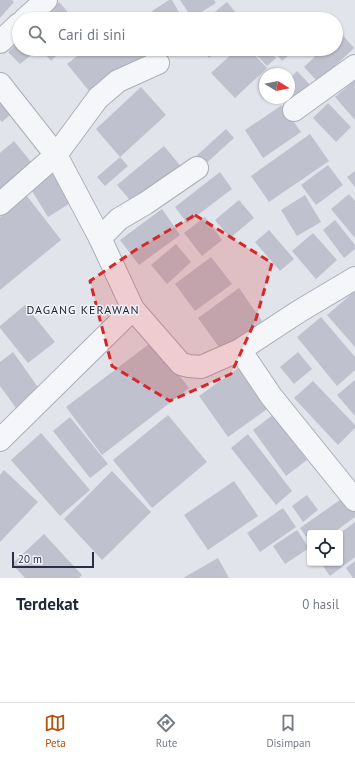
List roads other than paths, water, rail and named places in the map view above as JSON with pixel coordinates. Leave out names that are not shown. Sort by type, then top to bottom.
[{"type":"street","points":[[33,12],[46,0]]},
{"type":"street","points":[[0,42],[12,31]]},
{"type":"street","points":[[0,204],[56,155],[98,98],[118,81],[158,64]]},
{"type":"street","points":[[294,110],[355,66]]},
{"type":"street","points":[[0,84],[56,155],[100,238],[133,309],[181,364],[200,367],[240,350],[298,312],[355,278]]},
{"type":"street","points":[[100,238],[119,219],[146,203],[197,168]]},
{"type":"street","points":[[0,440],[133,309]]},
{"type":"street","points":[[240,350],[270,396],[355,500]]},
{"type":"district","name":"DAGANG KERAWAN","points":[[83,310]]}]
